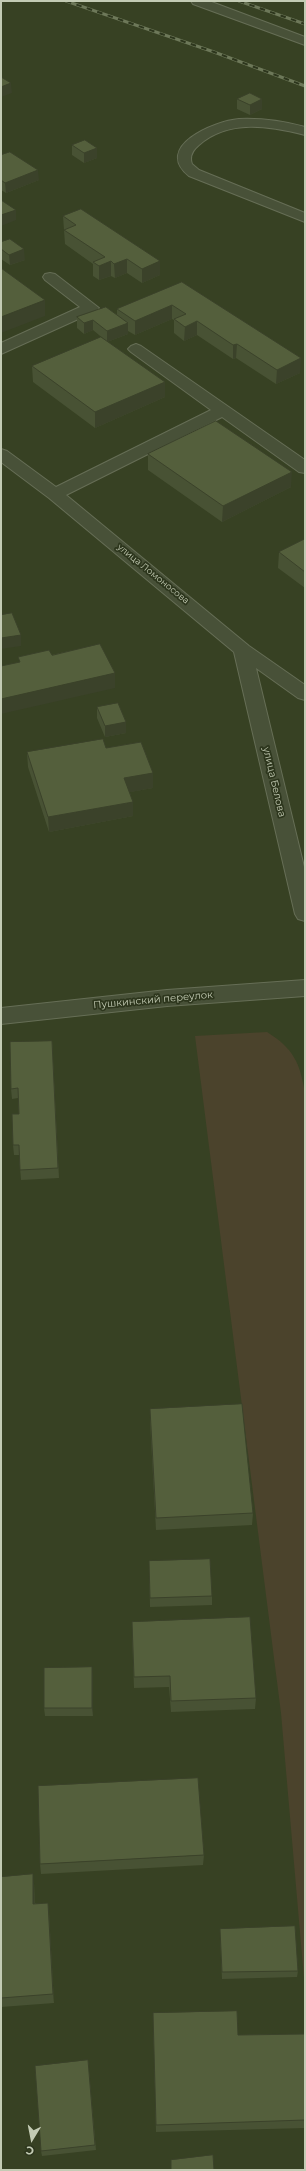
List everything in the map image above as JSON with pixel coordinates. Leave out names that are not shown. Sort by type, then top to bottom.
[{"type":"street","points":[[196,1],[305,41]]},
{"type":"street","points":[[305,131],[270,124],[226,124],[188,146],[183,156],[185,165],[194,173],[305,218]]},
{"type":"street","points":[[1,350],[91,308],[50,277]]},
{"type":"street","points":[[136,349],[305,468]]},
{"type":"street","points":[[55,494],[223,410]]},
{"type":"street","name":"улица Ломоносова","points":[[1,454],[55,494],[243,650],[303,690]]},
{"type":"street","name":"улица Белова","points":[[243,650],[305,914]]},
{"type":"street","name":"Пушкинский переулок","points":[[1,1016],[167,998],[305,988]]},
{"type":"shaded area","points":[[267,1032],[284,1044],[290,1051],[301,1073],[305,1093],[305,1990],[281,1713],[195,1036]]},
{"type":"building","points":[[1,77],[11,83],[1,87]]},
{"type":"building","points":[[250,93],[262,99],[250,105],[237,99]]},
{"type":"building","points":[[85,140],[97,148],[84,153],[72,145]]},
{"type":"building","points":[[10,152],[38,170],[5,183],[1,180],[1,155]]},
{"type":"building","points":[[1,200],[16,210],[1,215]]},
{"type":"building","points":[[81,209],[160,261],[142,269],[127,259],[114,264],[111,261],[99,266],[93,262],[105,257],[64,230],[76,225],[63,216]]},
{"type":"building","points":[[10,239],[24,249],[9,255],[1,249],[1,242]]},
{"type":"building","points":[[1,268],[45,300],[1,317]]},
{"type":"building","points":[[182,282],[301,358],[277,370],[237,344],[233,345],[197,321],[185,327],[174,319],[186,314],[172,305],[135,321],[117,309]]},
{"type":"building","points":[[106,307],[128,323],[107,331],[93,320],[84,323],[77,317]]},
{"type":"building","points":[[101,337],[165,382],[95,412],[32,366]]},
{"type":"building","points":[[216,421],[292,472],[223,506],[148,454]]},
{"type":"building","points":[[305,539],[305,572],[279,552]]},
{"type":"building","points":[[12,613],[21,635],[1,638],[1,615]]},
{"type":"building","points":[[100,644],[115,673],[1,699],[1,666],[20,662],[18,657],[49,650],[52,655]]},
{"type":"building","points":[[118,703],[126,722],[105,726],[97,707]]},
{"type":"building","points":[[103,739],[106,748],[141,742],[153,773],[124,778],[133,802],[48,817],[27,752]]},
{"type":"building","points":[[52,1041],[58,1168],[20,1170],[19,1145],[13,1145],[12,1114],[19,1114],[18,1088],[11,1089],[10,1042]]},
{"type":"building","points":[[242,1404],[253,1513],[156,1518],[150,1409]]},
{"type":"building","points":[[210,1559],[212,1596],[150,1598],[149,1561]]},
{"type":"building","points":[[250,1617],[256,1698],[171,1701],[170,1676],[134,1677],[132,1622]]},
{"type":"building","points":[[92,1667],[92,1708],[44,1708],[44,1668]]},
{"type":"building","points":[[198,1778],[204,1855],[40,1864],[38,1786]]},
{"type":"building","points":[[33,1874],[33,1904],[48,1903],[53,1994],[1,1998],[1,1877]]},
{"type":"building","points":[[295,1926],[298,1971],[222,1972],[220,1929]]},
{"type":"building","points":[[237,2011],[238,2035],[305,2034],[305,2120],[156,2125],[153,2013]]},
{"type":"building","points":[[88,2060],[95,2145],[41,2151],[35,2066]]},
{"type":"building","points":[[213,2155],[214,2170],[171,2170],[171,2160]]},
{"type":"railway","points":[[66,1],[214,52],[305,86]]},
{"type":"railway","points":[[239,1],[305,24]]}]
